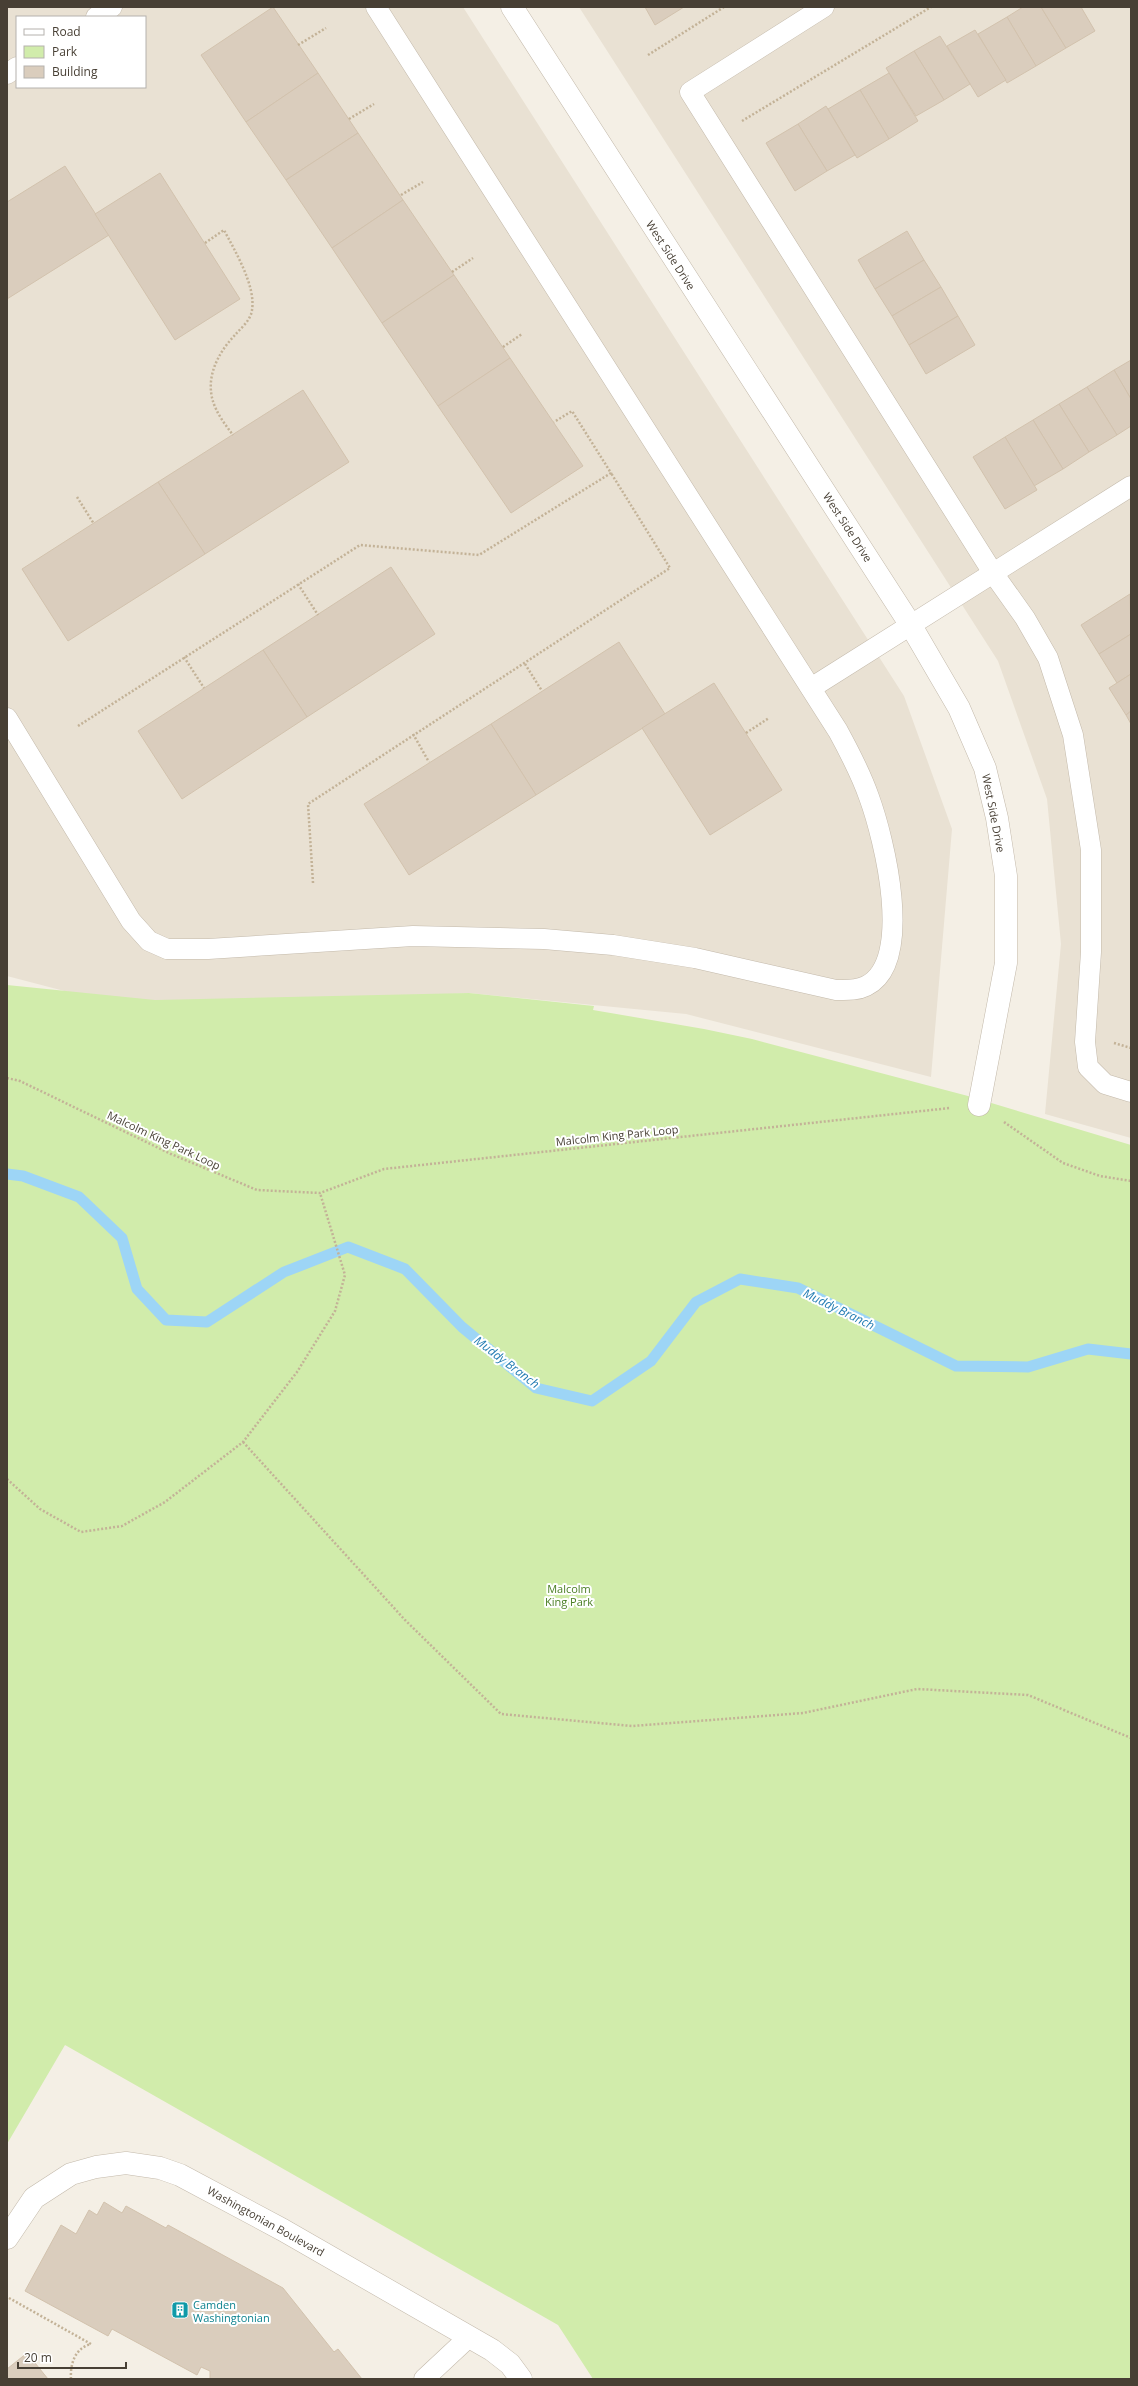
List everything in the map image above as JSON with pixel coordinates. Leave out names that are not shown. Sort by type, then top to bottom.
[{"type":"street","name":"West Side Drive","points":[[512,7],[910,624],[959,708],[985,768],[997,818],[1006,876],[1006,963],[979,1105]]},
{"type":"street","name":"Washingtonian Boulevard","points":[[7,2238],[34,2198],[71,2174],[96,2167],[126,2163],[160,2168],[180,2175],[283,2230],[492,2350],[510,2364],[521,2379]]},
{"type":"lane","points":[[98,16],[112,7]]},
{"type":"lane","points":[[7,718],[131,921],[142,935],[157,946],[167,949],[193,950],[413,936],[544,939],[613,945],[695,958],[820,987],[852,990],[866,986],[878,976],[887,962],[892,945],[890,890],[879,830],[869,798],[842,738],[376,7]]},
{"type":"lane","points":[[824,7],[690,92],[993,573],[1025,618],[1048,658],[1073,735],[1090,850],[1090,952],[1085,1042],[1088,1067],[1106,1084],[1131,1092]]},
{"type":"lane","points":[[7,74],[16,68]]},
{"type":"lane","points":[[811,688],[910,624],[1131,486]]},
{"type":"lane","points":[[424,2379],[469,2337]]},
{"type":"path","points":[[648,55],[724,7]]},
{"type":"path","points":[[739,122],[931,7]]},
{"type":"path","points":[[298,44],[326,28]]},
{"type":"path","points":[[349,119],[374,104]]},
{"type":"path","points":[[400,196],[423,182]]},
{"type":"path","points":[[205,243],[224,230],[235,250],[253,300],[252,312],[247,321],[226,343],[212,370],[211,386],[215,409],[233,435]]},
{"type":"path","points":[[452,272],[473,258]]},
{"type":"path","points":[[503,347],[522,334]]},
{"type":"path","points":[[313,883],[308,804],[413,734],[525,664],[670,568],[572,411],[554,422]]},
{"type":"path","points":[[78,726],[360,545],[479,555],[611,473]]},
{"type":"path","points":[[77,497],[94,524]]},
{"type":"path","points":[[298,584],[318,615]]},
{"type":"path","points":[[184,657],[204,688]]},
{"type":"path","points":[[525,664],[542,691]]},
{"type":"path","points":[[746,733],[769,718]]},
{"type":"path","points":[[413,734],[430,762]]},
{"type":"path","name":"Malcolm King Park Loop","points":[[7,1078],[20,1081],[171,1154],[257,1190],[320,1193],[384,1169],[979,1105]]},
{"type":"path","points":[[979,1105],[1063,1163],[1100,1176],[1131,1181]]},
{"type":"path","points":[[7,1479],[40,1509],[81,1532],[122,1526],[165,1502],[243,1442],[297,1372],[335,1311],[345,1275],[320,1193]]},
{"type":"path","points":[[243,1442],[405,1620],[501,1714],[632,1726],[803,1712],[917,1689],[1028,1695],[1131,1738]]},
{"type":"path","points":[[9,2298],[91,2344],[80,2350],[73,2359],[71,2379]]},
{"type":"shaded area","points":[[7,7],[463,7],[904,696],[952,829],[931,1077],[686,1014],[469,993],[137,1010],[7,976]]},
{"type":"shaded area","points":[[579,7],[1131,7],[1131,1138],[1045,1114],[1061,944],[1047,799],[998,661]]},
{"type":"green space","name":"Malcolm King Park","points":[[7,985],[155,1000],[469,993],[594,1006],[593,1010],[704,1029],[752,1039],[968,1096],[1131,1145],[1131,2379],[593,2379],[558,2325],[65,2045],[7,2144]]},
{"type":"building","points":[[273,7],[318,73],[246,122],[201,55]]},
{"type":"building","points":[[645,7],[684,7],[655,25]]},
{"type":"building","points":[[1023,7],[1041,7],[1066,48],[1036,66],[1007,17]]},
{"type":"building","points":[[1041,7],[1081,7],[1095,31],[1066,48]]},
{"type":"building","points":[[1007,17],[1036,66],[1007,83],[978,34]]},
{"type":"building","points":[[975,30],[1006,80],[978,97],[947,46]]},
{"type":"building","points":[[940,36],[970,84],[944,100],[914,51]]},
{"type":"building","points":[[914,51],[944,100],[916,116],[886,68]]},
{"type":"building","points":[[318,73],[358,133],[286,180],[246,122]]},
{"type":"building","points":[[889,73],[918,121],[889,139],[860,90]]},
{"type":"building","points":[[860,90],[889,139],[857,158],[828,109]]},
{"type":"building","points":[[826,106],[855,155],[827,171],[798,124]]},
{"type":"building","points":[[798,124],[827,171],[795,191],[766,143]]},
{"type":"building","points":[[358,133],[403,200],[332,248],[286,180]]},
{"type":"building","points":[[65,166],[109,235],[7,299],[7,202]]},
{"type":"building","points":[[160,173],[240,299],[175,340],[95,214]]},
{"type":"building","points":[[403,200],[454,275],[382,323],[332,248]]},
{"type":"building","points":[[907,231],[924,260],[875,289],[858,260]]},
{"type":"building","points":[[924,260],[941,287],[892,316],[875,289]]},
{"type":"building","points":[[454,275],[510,358],[438,406],[382,323]]},
{"type":"building","points":[[941,287],[958,316],[909,345],[892,316]]},
{"type":"building","points":[[958,316],[975,345],[926,374],[909,345]]},
{"type":"building","points":[[510,358],[583,466],[511,513],[438,406]]},
{"type":"building","points":[[1131,360],[1131,399],[1114,370]]},
{"type":"building","points":[[1114,370],[1131,399],[1131,426],[1117,435],[1087,387]]},
{"type":"building","points":[[1087,387],[1117,435],[1089,452],[1059,404]]},
{"type":"building","points":[[303,390],[349,462],[205,554],[158,482]]},
{"type":"building","points":[[1059,404],[1089,452],[1063,469],[1033,420]]},
{"type":"building","points":[[1033,420],[1063,469],[1034,486],[1005,437]]},
{"type":"building","points":[[1005,437],[1037,490],[1005,509],[973,457]]},
{"type":"building","points":[[158,482],[205,554],[68,641],[22,569]]},
{"type":"building","points":[[391,567],[435,634],[307,717],[263,650]]},
{"type":"building","points":[[1130,594],[1131,634],[1099,654],[1081,625]]},
{"type":"building","points":[[1131,634],[1131,674],[1117,683],[1099,654]]},
{"type":"building","points":[[619,642],[665,714],[536,795],[491,724]]},
{"type":"building","points":[[263,650],[307,717],[182,799],[138,731]]},
{"type":"building","points":[[1131,674],[1131,711],[1126,715],[1109,688]]},
{"type":"building","points":[[714,683],[782,790],[710,835],[642,728]]},
{"type":"building","points":[[1131,711],[1131,724],[1126,715]]},
{"type":"building","points":[[491,724],[536,795],[409,875],[364,804]]},
{"type":"building","name":"Camden Washingtonian","points":[[104,2202],[122,2213],[126,2206],[166,2228],[168,2225],[283,2288],[334,2352],[338,2349],[362,2379],[210,2379],[210,2371],[201,2367],[197,2375],[112,2329],[108,2336],[25,2291],[61,2225],[76,2234],[89,2210],[97,2215]]},
{"type":"building","points":[[27,2353],[48,2379],[7,2379],[7,2369]]},
{"type":"waterway","name":"Muddy Branch","points":[[7,1174],[23,1176],[79,1197],[122,1238],[137,1289],[166,1320],[207,1322],[284,1272],[348,1247],[405,1269],[462,1327],[536,1388],[592,1401],[651,1361],[696,1302],[740,1279],[798,1288],[956,1366],[1028,1367],[1088,1349],[1131,1354]]},
{"type":"place","name":"Camden Washingtonian","points":[[180,2310]]}]
